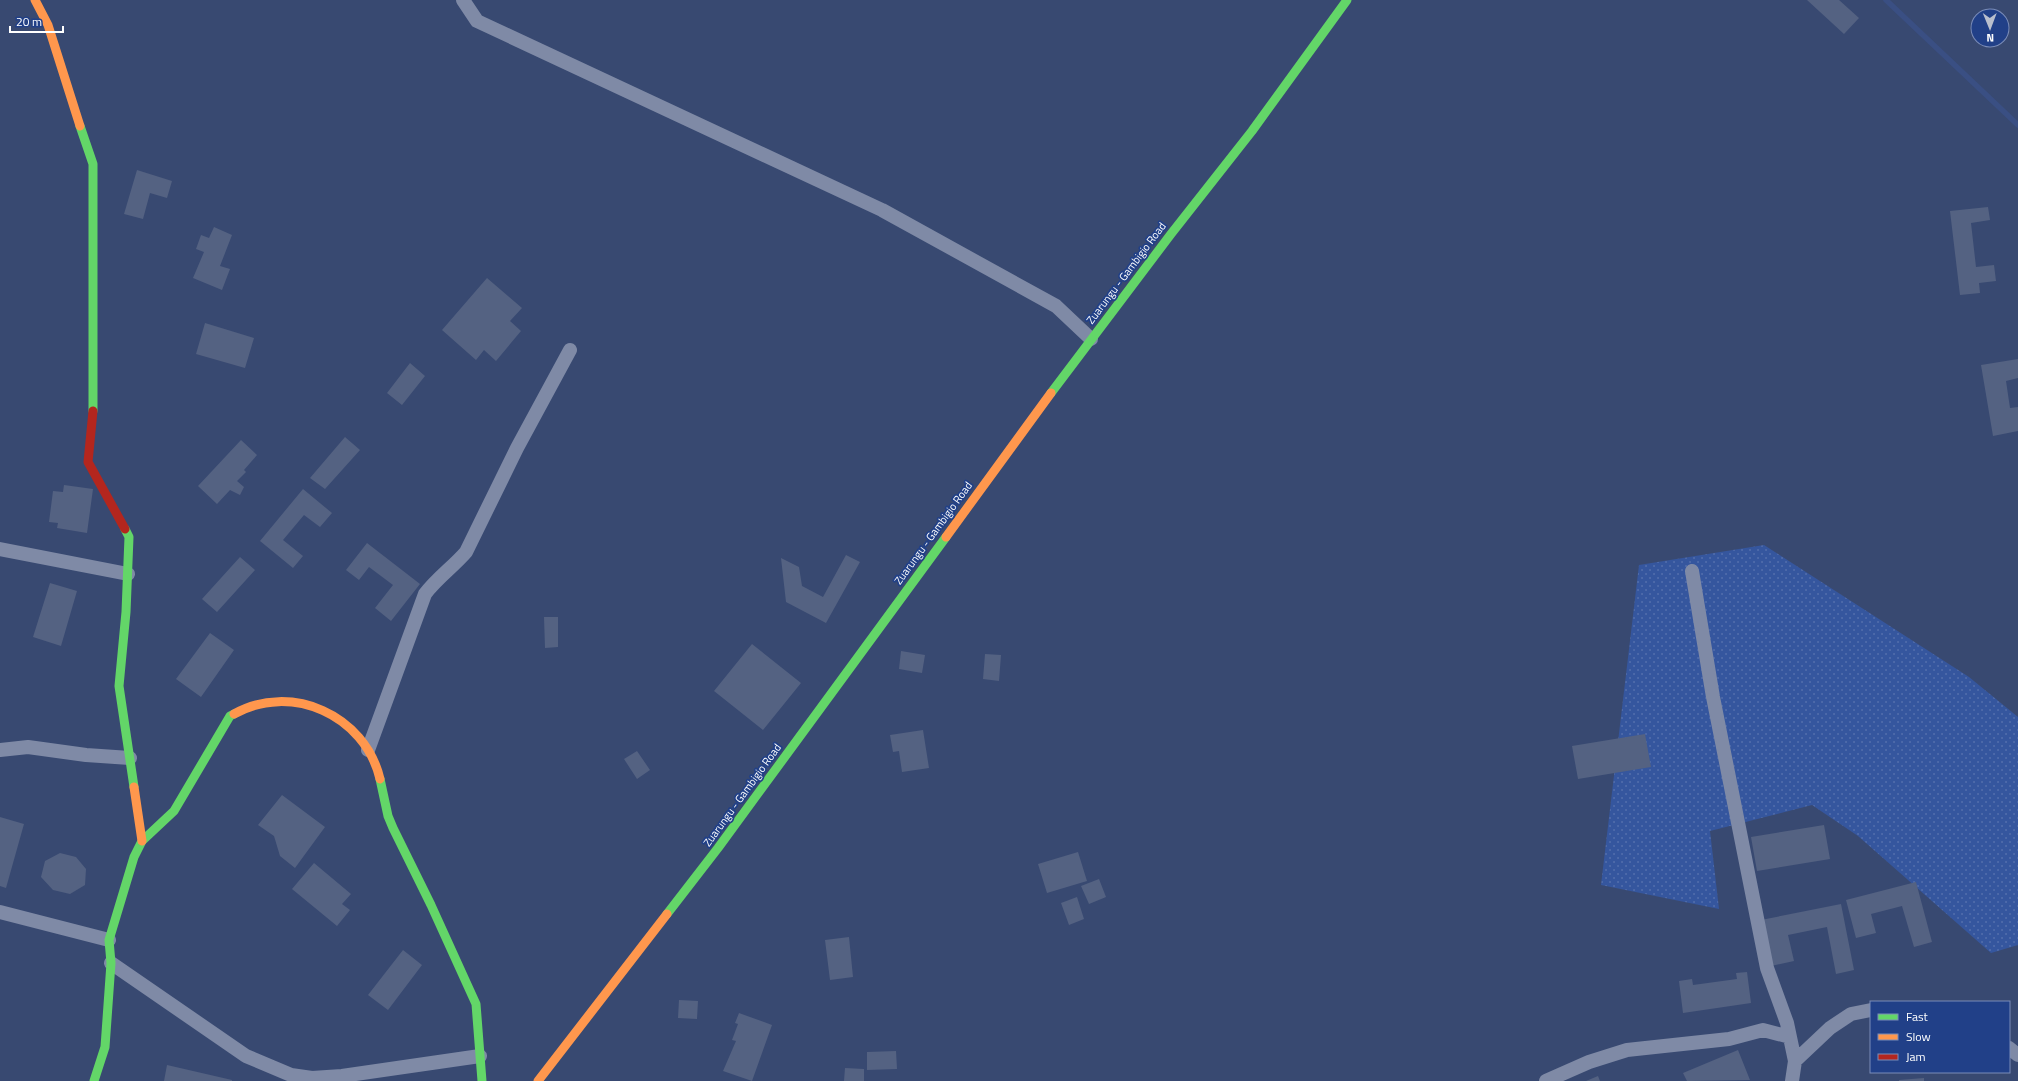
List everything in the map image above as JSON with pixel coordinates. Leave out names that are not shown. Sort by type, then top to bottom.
[{"type":"street","points":[[35,0],[48,25],[93,164],[91,353],[93,409],[88,462],[129,536],[128,574],[119,686],[142,840]]},
{"type":"street","points":[[463,0],[477,21],[882,210],[1056,306],[1091,339]]},
{"type":"street","name":"Zuarungu - Gambigio Road","points":[[538,1081],[718,848],[1091,339],[1252,131],[1347,0]]},
{"type":"street","points":[[368,750],[425,594],[434,581],[456,563],[466,552],[517,448],[570,350]]},
{"type":"street","points":[[0,548],[128,574]]},
{"type":"street","points":[[1692,571],[1718,720],[1767,968],[1787,1023],[1795,1061],[1792,1081]]},
{"type":"street","points":[[94,1081],[105,1047],[111,963],[109,940],[134,857],[142,840],[174,811],[230,716],[248,706],[282,701],[308,704],[331,714],[346,724],[368,750],[376,763],[388,816],[476,1004],[482,1081]]},
{"type":"street","points":[[0,750],[28,747],[86,755],[130,758]]},
{"type":"street","points":[[0,912],[109,940]]},
{"type":"street","points":[[111,963],[246,1056],[291,1075],[312,1078],[342,1076],[480,1056]]},
{"type":"street","points":[[1795,1061],[1830,1028],[1851,1014],[1870,1010]]},
{"type":"street","points":[[1546,1081],[1589,1062],[1627,1050],[1729,1039],[1763,1030],[1790,1037]]},
{"type":"street","points":[[2010,1049],[2018,1056]]},
{"type":"shaded area","points":[[1764,545],[1969,677],[2018,717],[2018,945],[1991,953],[1858,836],[1812,805],[1710,831],[1719,909],[1601,885],[1639,565]]},
{"type":"building","points":[[1807,0],[1839,0],[1859,18],[1844,34]]},
{"type":"building","points":[[137,170],[172,181],[167,198],[150,193],[143,219],[124,214]]},
{"type":"building","points":[[1988,207],[1990,220],[1971,223],[1976,267],[1994,265],[1996,281],[1979,283],[1980,293],[1960,295],[1950,211]]},
{"type":"building","points":[[214,227],[232,235],[220,266],[230,269],[222,290],[193,278],[204,252],[196,249],[201,235],[209,238]]},
{"type":"building","points":[[487,278],[522,308],[510,321],[521,331],[496,361],[484,350],[476,360],[442,330]]},
{"type":"building","points":[[205,323],[254,338],[245,368],[196,354]]},
{"type":"building","points":[[2018,359],[2018,378],[2006,381],[2010,408],[2018,407],[2018,431],[1993,436],[1981,365]]},
{"type":"building","points":[[410,363],[425,376],[402,405],[387,393]]},
{"type":"building","points":[[345,437],[360,450],[325,489],[310,478]]},
{"type":"building","points":[[241,440],[257,455],[244,470],[246,472],[237,481],[244,487],[240,495],[230,490],[217,504],[198,486]]},
{"type":"building","points":[[64,485],[93,489],[87,533],[57,528],[58,523],[49,522],[53,491],[63,492]]},
{"type":"building","points":[[303,489],[332,513],[320,527],[304,515],[283,540],[303,556],[293,568],[260,541]]},
{"type":"building","points":[[367,543],[420,584],[391,621],[375,608],[393,585],[369,567],[359,580],[346,570]]},
{"type":"building","points":[[846,555],[860,562],[826,623],[786,602],[781,558],[799,567],[802,586],[823,597]]},
{"type":"building","points":[[240,557],[255,570],[217,612],[202,599]]},
{"type":"building","points":[[50,583],[77,591],[61,646],[33,637]]},
{"type":"building","points":[[544,617],[558,617],[558,647],[545,648]]},
{"type":"building","points":[[210,633],[234,650],[201,697],[176,679]]},
{"type":"building","points":[[752,644],[801,683],[763,730],[714,691]]},
{"type":"building","points":[[901,651],[925,655],[922,673],[899,669]]},
{"type":"building","points":[[985,654],[1001,655],[999,681],[983,679]]},
{"type":"building","points":[[923,730],[929,768],[902,772],[899,751],[893,752],[890,735]]},
{"type":"building","points":[[1645,734],[1651,767],[1578,779],[1572,746]]},
{"type":"building","points":[[637,751],[650,770],[637,779],[624,759]]},
{"type":"building","points":[[282,795],[325,827],[295,868],[280,856],[274,836],[258,825]]},
{"type":"building","points":[[0,817],[24,824],[6,888],[0,886]]},
{"type":"building","points":[[1824,825],[1830,859],[1757,871],[1751,837]]},
{"type":"building","points":[[1078,852],[1087,881],[1047,893],[1038,864]]},
{"type":"building","points":[[60,853],[76,857],[86,869],[85,885],[70,894],[53,890],[41,877],[45,861]]},
{"type":"building","points":[[314,863],[351,894],[342,904],[350,910],[337,926],[292,889]]},
{"type":"building","points":[[1099,879],[1106,897],[1089,904],[1081,886]]},
{"type":"building","points":[[1916,882],[1932,942],[1914,947],[1902,906],[1871,914],[1876,933],[1856,938],[1846,900]]},
{"type":"building","points":[[1077,897],[1084,919],[1069,925],[1061,903]]},
{"type":"building","points":[[1841,904],[1854,970],[1836,974],[1827,927],[1788,935],[1794,961],[1771,966],[1761,920]]},
{"type":"building","points":[[849,937],[853,977],[830,980],[825,940]]},
{"type":"building","points":[[403,950],[422,965],[388,1010],[368,995]]},
{"type":"building","points":[[1747,972],[1751,1003],[1683,1013],[1679,981],[1692,979],[1693,985],[1737,979],[1736,973]]},
{"type":"building","points":[[679,1000],[698,1001],[697,1019],[678,1018]]},
{"type":"building","points":[[739,1013],[772,1025],[752,1081],[723,1071],[736,1041],[732,1040],[738,1024],[735,1023]]},
{"type":"building","points":[[1738,1050],[1750,1080],[1687,1081],[1683,1073]]},
{"type":"building","points":[[896,1051],[897,1069],[867,1070],[867,1052]]},
{"type":"building","points":[[167,1065],[232,1080],[232,1081],[164,1081]]},
{"type":"building","points":[[845,1068],[864,1069],[864,1081],[844,1081]]},
{"type":"building","points":[[1598,1076],[1600,1081],[1586,1081]]},
{"type":"building","points":[[1924,1078],[1924,1081],[1899,1081],[1899,1080]]},
{"type":"waterway","points":[[1886,0],[2018,125]]},
{"type":"traffic: fast","points":[[1051,393],[1171,234],[1252,131],[1347,0]]},
{"type":"traffic: fast","points":[[80,126],[93,164],[93,411]]},
{"type":"traffic: fast","points":[[125,529],[129,537],[126,612],[119,686],[134,787]]},
{"type":"traffic: fast","points":[[667,914],[718,848],[946,537]]},
{"type":"traffic: fast","points":[[94,1081],[105,1047],[111,963],[109,940],[134,857],[142,841],[174,811],[230,716],[234,714]]},
{"type":"traffic: fast","points":[[380,779],[388,816],[393,828],[431,905],[476,1004],[482,1081]]},
{"type":"traffic: slow","points":[[35,0],[48,25],[80,126]]},
{"type":"traffic: slow","points":[[946,537],[1051,393]]},
{"type":"traffic: slow","points":[[234,714],[256,705],[279,702],[301,704],[323,710],[342,722],[359,737],[372,757],[380,779]]},
{"type":"traffic: slow","points":[[134,787],[142,841]]},
{"type":"traffic: slow","points":[[538,1081],[667,914]]},
{"type":"traffic: jam","points":[[93,411],[88,462],[125,529]]}]
